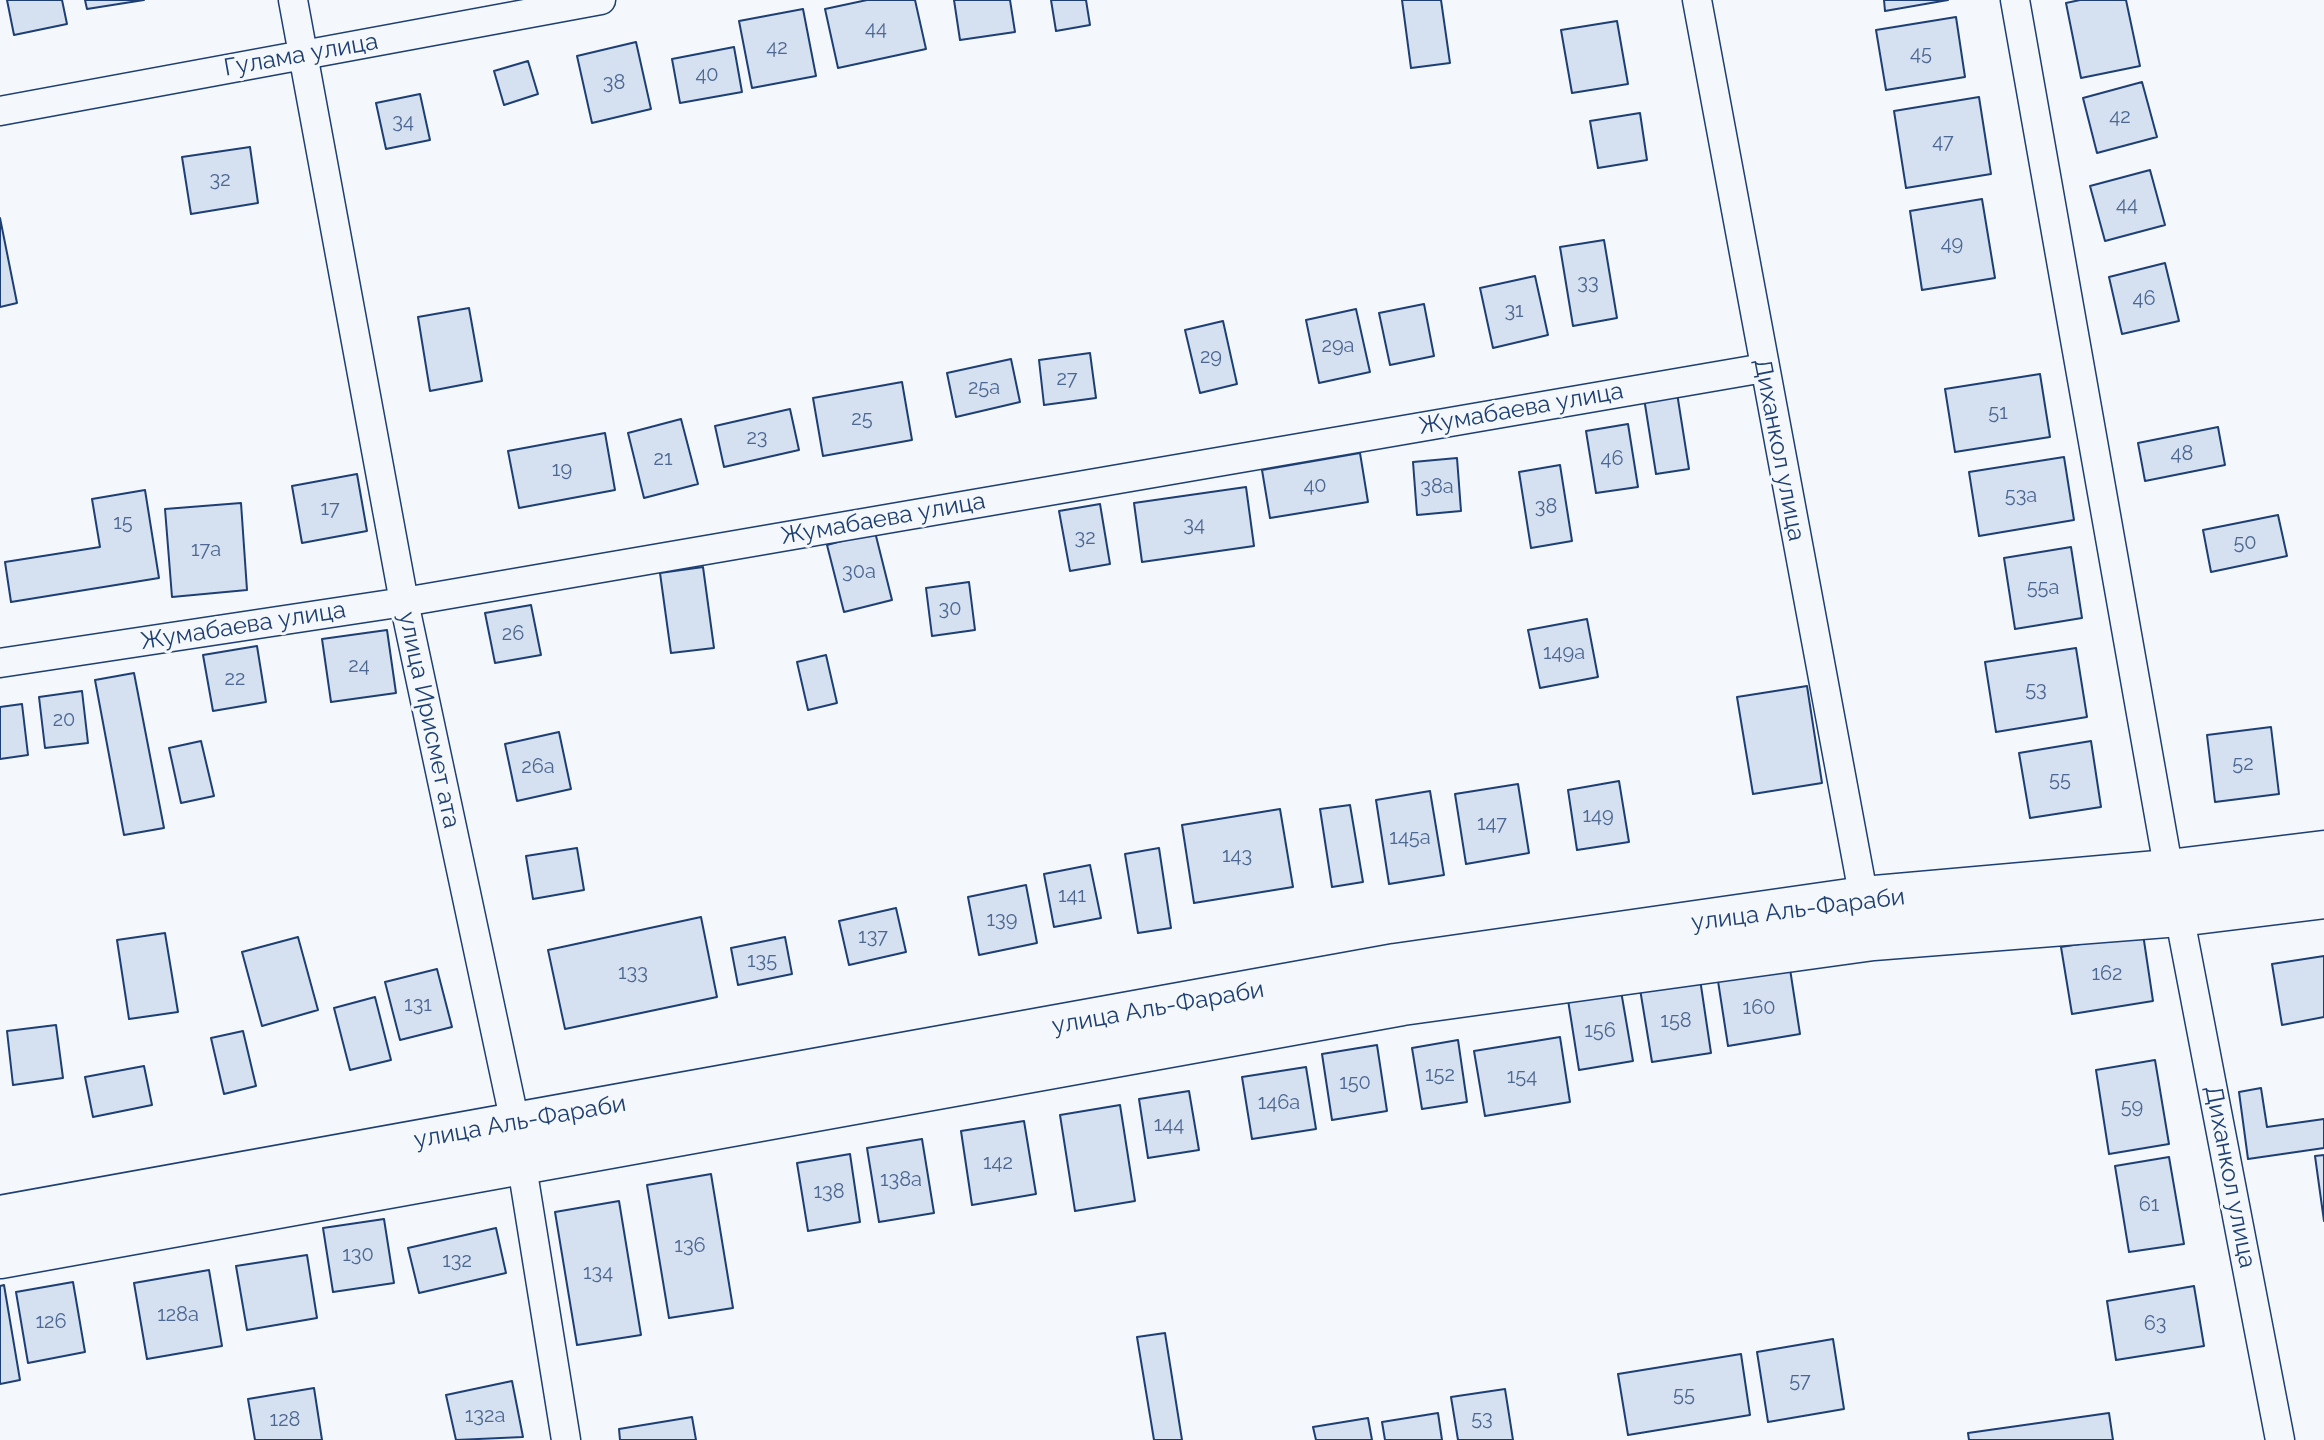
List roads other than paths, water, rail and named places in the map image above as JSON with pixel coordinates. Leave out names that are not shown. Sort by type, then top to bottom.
[{"type":"main road","name":"улица Аль-Фараби","points":[[0,1256],[518,1141],[1396,966],[1864,899],[2169,872],[2324,853]]},
{"type":"main road","name":"улица Аль-Фараби","points":[[0,1218],[518,1141],[1402,1003],[1873,938],[2179,914],[2324,896]]},
{"type":"street","name":"улица Ирисмет ата","points":[[293,0],[404,602],[518,1141],[566,1440]]},
{"type":"street","name":"Гулама улица","points":[[0,111],[601,0]]},
{"type":"street","name":"Диханкол улица","points":[[1697,0],[1864,899]]},
{"type":"street","points":[[2015,0],[2169,872]]},
{"type":"street","name":"Жумабаева улица","points":[[0,663],[404,602],[1764,368]]},
{"type":"street","name":"Диханкол улица","points":[[2179,914],[2280,1440]]}]
